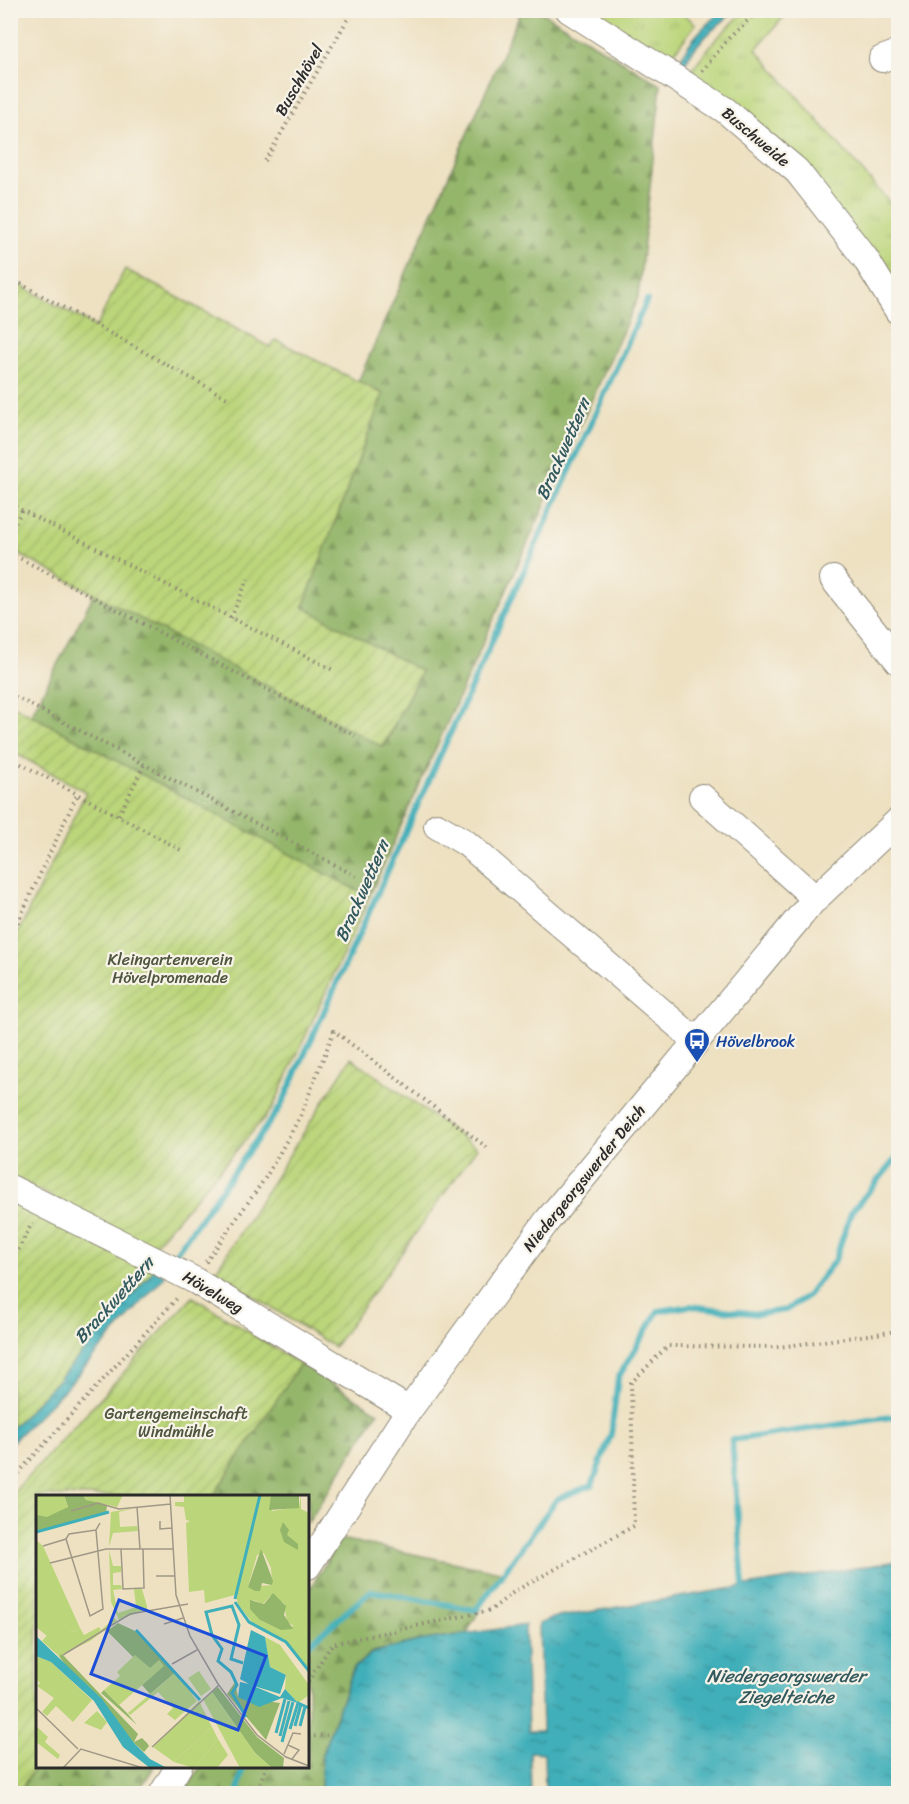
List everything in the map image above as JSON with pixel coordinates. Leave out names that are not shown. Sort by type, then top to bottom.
[{"type":"street","name":"Buschweide","points":[[569,10],[725,110],[797,171],[865,258],[898,311]]},
{"type":"street","points":[[833,579],[898,661]]},
{"type":"street","points":[[702,797],[816,899]]},
{"type":"street","name":"Niedergeorgswerder Deich","points":[[309,1564],[409,1410],[547,1221],[816,899],[898,821]]},
{"type":"street","points":[[437,826],[466,843],[696,1041]]},
{"type":"street","name":"Hövelweg","points":[[10,1188],[175,1270],[409,1410]]},
{"type":"street","points":[[162,1794],[178,1768]]},
{"type":"path","name":"Buschhövel","points":[[265,161],[353,10]]},
{"type":"path","points":[[690,87],[729,38],[759,10]]},
{"type":"path","points":[[10,278],[229,399]]},
{"type":"path","points":[[10,504],[333,670]]},
{"type":"path","points":[[10,532],[22,510]]},
{"type":"path","points":[[10,553],[355,736]]},
{"type":"path","points":[[231,618],[248,579]]},
{"type":"path","points":[[10,694],[356,876]]},
{"type":"path","points":[[10,758],[183,851]]},
{"type":"path","points":[[119,815],[144,765]]},
{"type":"path","points":[[10,939],[77,795]]},
{"type":"path","points":[[334,1031],[489,1149]]},
{"type":"path","points":[[10,1266],[42,1203]]},
{"type":"path","points":[[309,1680],[332,1644],[491,1610],[515,1591],[634,1526],[631,1383],[668,1346],[779,1347],[898,1331]]},
{"type":"path","points":[[309,1737],[327,1735]]},
{"type":"path","points":[[255,1794],[267,1768]]},
{"type":"green space","points":[[521,11],[540,11],[661,85],[638,297],[369,897],[31,715],[94,594],[384,747],[421,671],[303,607],[383,394],[358,382]]},
{"type":"green space","points":[[582,11],[679,11],[696,24],[676,50],[668,65]]},
{"type":"green space","points":[[745,11],[789,11],[756,49],[896,210],[898,209],[898,294],[687,75],[716,39]]},
{"type":"green space","points":[[125,269],[270,347],[276,340],[383,394],[303,607],[421,671],[383,747],[11,550],[11,280],[96,327]]},
{"type":"green space","name":"Kleingartenverein Hövelpromenade","points":[[11,704],[369,897],[272,1109],[152,1248],[11,1176],[10,949],[86,792],[11,751]]},
{"type":"green space","points":[[351,1058],[477,1148],[334,1347],[215,1272]]},
{"type":"green space","points":[[11,1200],[155,1269],[59,1379],[11,1429]]},
{"type":"green space","name":"Gartengemeinschaft Windmühle","points":[[193,1297],[300,1364],[214,1495],[36,1495],[36,1766],[18,1793],[11,1793],[11,1495]]},
{"type":"green space","points":[[300,1364],[378,1412],[309,1521],[309,1495],[214,1495]]},
{"type":"green space","points":[[340,1539],[501,1572],[466,1634],[418,1641],[372,1652],[354,1668],[322,1754],[321,1793],[184,1794],[199,1768],[309,1768],[309,1590]]},
{"type":"green space","points":[[36,1766],[36,1768],[153,1768],[137,1793],[18,1794]]},
{"type":"water","points":[[722,11],[735,11],[711,31],[690,54],[681,73],[676,69],[689,44]]},
{"type":"water","points":[[155,1269],[165,1276],[65,1389],[11,1443],[11,1429],[59,1379]]},
{"type":"water","name":"Niedergeorgswerder Ziegelteiche","points":[[898,1561],[898,1793],[545,1793],[544,1753],[530,1752],[531,1793],[321,1793],[322,1754],[354,1668],[372,1653],[418,1641],[525,1625],[528,1731],[542,1731],[539,1624],[552,1618]]},
{"type":"waterway","name":"Brackwettern","points":[[170,1261],[281,1106],[647,300]]},
{"type":"waterway","points":[[309,1644],[371,1591],[476,1610],[557,1499],[592,1485],[611,1434],[618,1378],[658,1311],[690,1306],[757,1314],[786,1310],[807,1296],[835,1260],[851,1213],[898,1156]]},
{"type":"waterway","points":[[743,1585],[732,1440],[898,1416]]},
{"type":"waterway","points":[[237,1794],[244,1768]]},
{"type":"place","name":"Hövelbrook","points":[[697,1064]]}]
